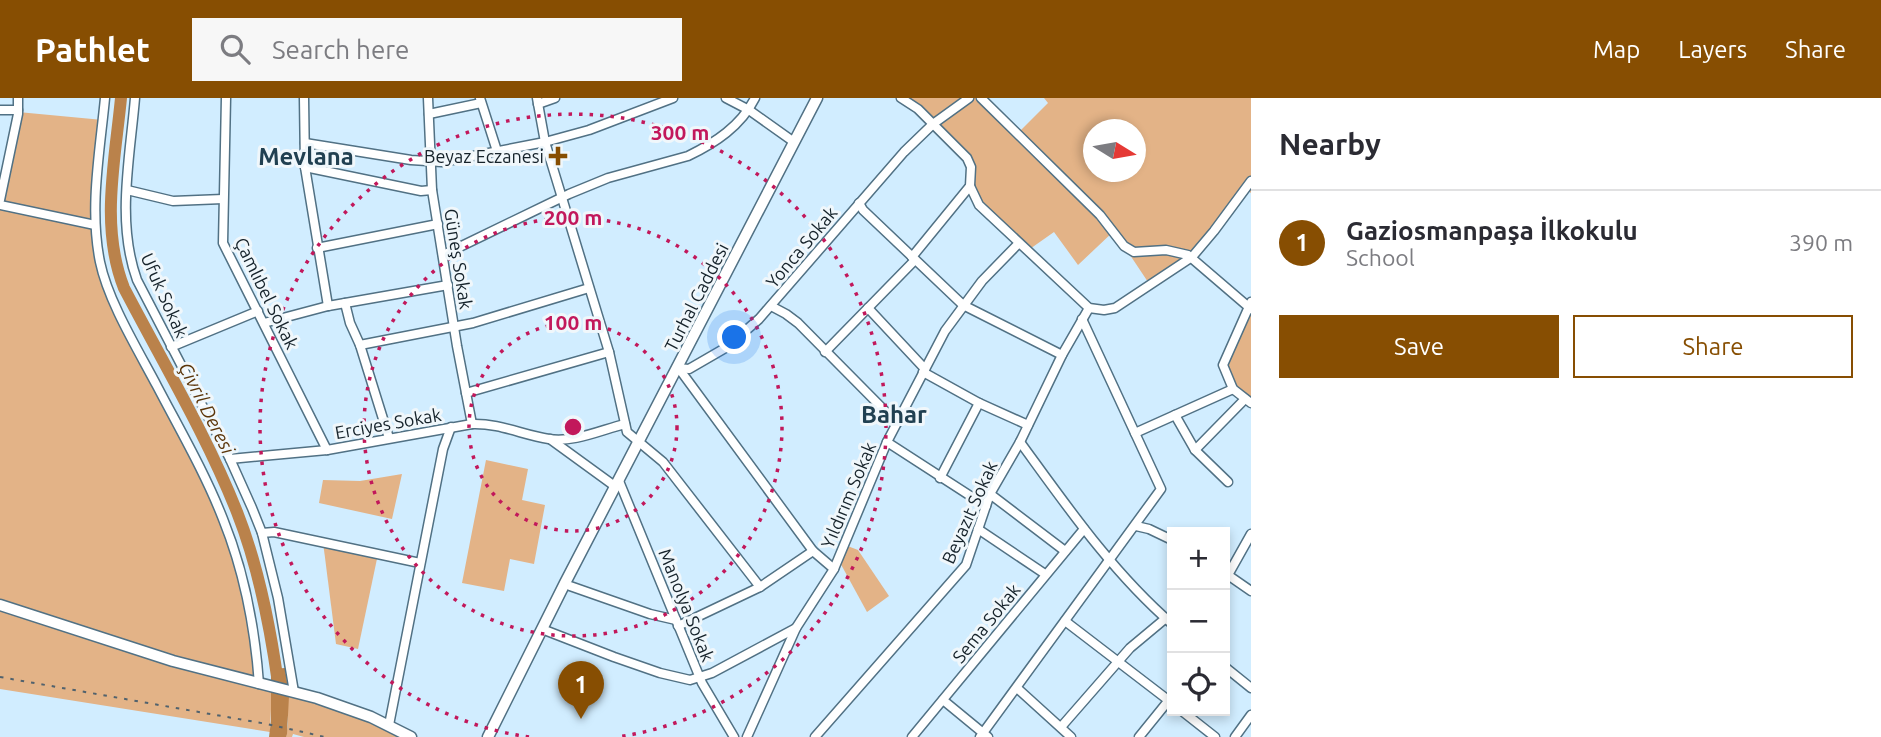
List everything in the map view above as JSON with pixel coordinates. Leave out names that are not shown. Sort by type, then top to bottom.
[{"type":"street","points":[[0,200],[18,98]]},
{"type":"street","points":[[105,98],[95,225],[100,264],[111,295],[212,492],[228,530],[248,604],[263,685]]},
{"type":"street","name":"Ufuk Sokak","points":[[135,98],[125,225],[130,256],[138,280],[230,459],[262,533],[278,598],[291,691]]},
{"type":"street","name":"Çamlıbel Sokak","points":[[226,98],[223,243],[327,450]]},
{"type":"street","points":[[304,98],[305,167],[328,306]]},
{"type":"street","name":"Güneş Sokak","points":[[428,98],[432,190],[472,424]]},
{"type":"street","points":[[555,98],[538,101],[545,142],[609,352],[629,435],[663,462],[760,587]]},
{"type":"street","points":[[305,143],[430,162],[456,160],[545,142],[636,114],[673,98]]},
{"type":"street","points":[[726,98],[749,110],[794,142]]},
{"type":"street","points":[[443,255],[608,178],[699,150],[724,135],[749,110],[755,98]]},
{"type":"street","name":"Turhal Caddesi","points":[[488,737],[817,98]]},
{"type":"street","points":[[825,352],[914,258],[970,186],[970,163],[918,109],[901,98]]},
{"type":"street","name":"Yonca Sokak","points":[[679,369],[689,369],[727,346],[771,306],[904,152],[933,124],[969,98]]},
{"type":"street","points":[[981,98],[1100,215],[1128,249],[1140,252],[1178,251],[1192,257],[1250,306],[1224,362],[1233,389],[1248,401],[1195,450]]},
{"type":"street","points":[[429,114],[480,100],[497,151]]},
{"type":"street","points":[[0,110],[18,110]]},
{"type":"street","points":[[305,167],[421,191],[432,190]]},
{"type":"street","points":[[970,186],[979,205],[1089,309],[1104,310],[1122,304],[1192,257],[1251,181]]},
{"type":"street","points":[[127,190],[173,201],[223,199]]},
{"type":"street","points":[[859,203],[863,210],[962,305],[1062,355]]},
{"type":"street","points":[[0,205],[95,225]]},
{"type":"street","points":[[317,248],[438,224]]},
{"type":"street","name":"Yıldırım Sokak","points":[[747,737],[796,628],[834,569],[887,442],[945,331],[962,305],[1019,243]]},
{"type":"street","points":[[264,323],[328,306],[448,285]]},
{"type":"street","points":[[360,345],[454,328],[589,288]]},
{"type":"street","points":[[345,303],[389,438]]},
{"type":"street","points":[[771,306],[792,317],[897,423]]},
{"type":"street","points":[[868,308],[924,371],[979,403],[1028,425]]},
{"type":"street","name":"Beyazıt Sokak","points":[[815,737],[961,572],[970,557],[990,494],[1020,442],[1062,355],[1089,309]]},
{"type":"street","points":[[171,347],[258,311]]},
{"type":"street","points":[[943,700],[984,736],[1161,489],[1082,319]]},
{"type":"street","points":[[466,393],[609,352]]},
{"type":"street","points":[[679,369],[813,551],[834,569]]},
{"type":"street","points":[[1135,433],[1233,389]]},
{"type":"street","points":[[940,478],[979,403]]},
{"type":"street","points":[[1175,415],[1195,450],[1228,482]]},
{"type":"street","name":"Erciyes Sokak","points":[[230,459],[327,450],[472,424],[494,425],[550,439],[565,440],[625,424]]},
{"type":"street","points":[[389,725],[443,449],[451,427]]},
{"type":"street","name":"Erciyes Sokak","points":[[550,439],[617,484]]},
{"type":"street","points":[[887,442],[986,506]]},
{"type":"street","points":[[1020,442],[1084,529],[1167,619]]},
{"type":"street","name":"Manolya Sokak","points":[[617,484],[708,696],[734,737]]},
{"type":"street","points":[[990,494],[1065,551]]},
{"type":"street","name":"Turhal Caddesi","points":[[495,737],[570,586],[604,510]]},
{"type":"street","points":[[1136,526],[1167,538]]},
{"type":"street","points":[[978,529],[1045,574]]},
{"type":"street","name":"Sema Sokak","points":[[912,737],[1084,529]]},
{"type":"street","points":[[262,533],[274,532],[420,563]]},
{"type":"street","points":[[1230,568],[1250,538]]},
{"type":"street","points":[[570,586],[677,623],[760,587],[813,551]]},
{"type":"street","points":[[1230,577],[1251,591]]},
{"type":"street","points":[[0,605],[173,661],[338,705],[389,725],[411,737]]},
{"type":"street","points":[[0,612],[120,650],[173,661]]},
{"type":"street","points":[[1065,621],[1167,698]]},
{"type":"street","points":[[1061,727],[1140,639],[1167,622]]},
{"type":"street","points":[[548,631],[652,670],[684,679],[700,678],[796,628]]},
{"type":"street","points":[[1230,671],[1251,688]]},
{"type":"street","points":[[1017,688],[1071,737]]},
{"type":"street","points":[[1139,737],[1167,706]]},
{"type":"street","points":[[1235,737],[1251,715]]},
{"type":"street","points":[[1188,716],[1215,737]]},
{"type":"shaded area","points":[[901,98],[981,98],[1018,133],[1048,103],[1044,98],[1251,98],[1251,193],[1246,189],[1207,240],[1150,285],[1114,231],[1078,265],[1054,232],[1027,251],[975,199],[971,167]]},
{"type":"shaded area","points":[[18,112],[103,120],[96,202],[105,280],[200,469],[241,572],[259,684],[272,687],[270,732],[0,689],[0,199]]},
{"type":"shaded area","points":[[1251,309],[1251,403],[1233,389],[1224,362]]},
{"type":"shaded area","points":[[486,460],[528,469],[522,500],[545,505],[534,564],[510,559],[504,591],[462,583]]},
{"type":"shaded area","points":[[402,474],[392,519],[319,503],[323,480],[360,481]]},
{"type":"shaded area","points":[[323,542],[378,554],[358,649],[336,644]]},
{"type":"shaded area","points":[[845,545],[858,550],[889,596],[867,612],[838,559]]},
{"type":"shaded area","points":[[285,668],[289,696],[287,734],[286,737],[269,737],[271,669]]},
{"type":"shaded area","points":[[288,691],[411,737],[304,737],[293,734],[292,737],[286,737]]},
{"type":"waterway","name":"Çivril Deresi","points":[[121,98],[111,194],[117,265],[124,288],[198,426],[237,512],[262,596],[278,683]]},
{"type":"railway","points":[[0,677],[267,724],[325,737]]},
{"type":"place","name":"Beyaz Eczanesi","points":[[558,156]]},
{"type":"place","name":"Gaziosmanpaşa İlkokulu","points":[[581,719]]},
{"type":"district","name":"Mevlana","points":[[306,156]]},
{"type":"district","name":"Bahar","points":[[894,414]]}]
